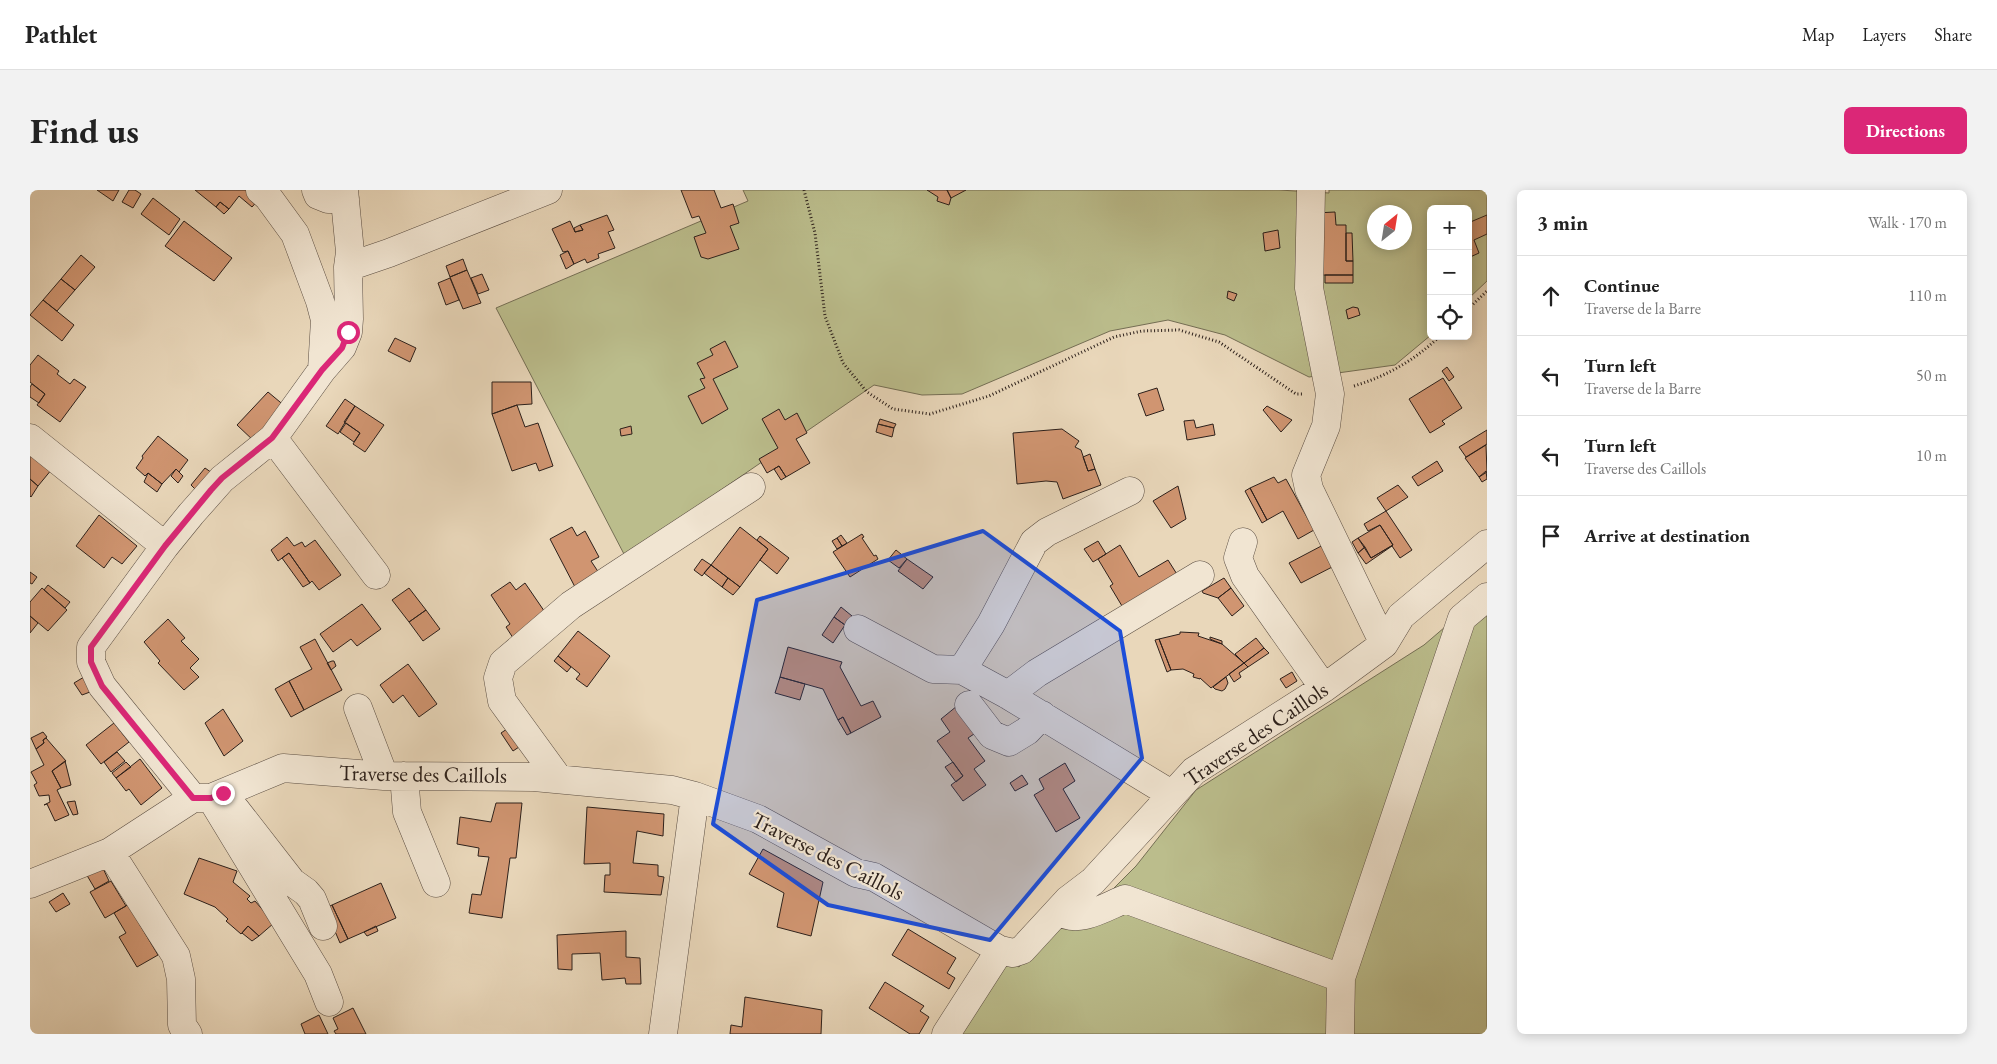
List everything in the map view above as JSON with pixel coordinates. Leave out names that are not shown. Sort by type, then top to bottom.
[{"type":"street","points":[[260,190],[268,197],[295,234],[320,301],[325,320],[322,370]]},
{"type":"street","points":[[316,190],[318,195],[328,199],[344,194],[350,252],[348,267],[348,332],[342,348],[322,370],[272,438],[222,478],[165,546],[91,647],[91,662],[102,686],[292,882],[306,892],[312,899],[322,926]]},
{"type":"street","points":[[348,267],[389,253],[548,190]]},
{"type":"street","points":[[1311,190],[1308,288],[1330,394],[1326,426],[1306,476],[1309,489],[1384,644]]},
{"type":"street","points":[[30,438],[165,546]]},
{"type":"street","points":[[272,438],[376,575]]},
{"type":"street","points":[[558,778],[502,701],[498,678],[503,663],[571,605],[751,488]]},
{"type":"street","points":[[962,670],[991,624],[1034,542],[1048,532],[1130,491]]},
{"type":"street","points":[[1243,542],[1238,558],[1245,576],[1324,688]]},
{"type":"street","name":"Traverse des Caillols","points":[[30,884],[110,852],[209,796],[283,768],[394,776],[558,778],[672,790],[695,796],[758,819],[856,873],[874,878],[1000,950],[1013,953],[1022,950],[1068,900],[1093,881],[1194,771],[1324,688],[1384,644],[1401,616],[1487,544]]},
{"type":"street","points":[[1008,695],[1038,673],[1200,575]]},
{"type":"street","points":[[1340,1034],[1341,978],[1462,618],[1487,597]]},
{"type":"street","points":[[858,629],[933,669],[962,670],[1042,715],[1171,794]]},
{"type":"street","points":[[969,705],[992,735],[1009,742],[1027,730],[1042,715]]},
{"type":"street","points":[[358,708],[394,776],[436,883]]},
{"type":"street","points":[[209,796],[318,974],[329,1002]]},
{"type":"street","points":[[663,1034],[695,796]]},
{"type":"street","points":[[110,852],[176,956],[181,979],[182,1025],[188,1034]]},
{"type":"street","points":[[1059,911],[1066,916],[1078,917],[1125,899],[1341,978]]},
{"type":"street","points":[[946,1034],[1000,950]]},
{"type":"path","points":[[804,190],[816,233],[825,316],[843,363],[867,392],[893,409],[930,414],[980,398],[1114,337],[1142,331],[1179,330],[1219,342],[1296,394],[1330,394],[1377,379],[1423,353],[1436,340]]},
{"type":"path","points":[[1472,305],[1487,291]]},
{"type":"highlighted area","points":[[983,531],[1120,631],[1142,758],[990,940],[828,905],[713,824],[757,600]]},
{"type":"green space","points":[[743,190],[1279,190],[1329,193],[1329,190],[1487,190],[1487,281],[1472,295],[1472,205],[1427,205],[1427,338],[1395,365],[1309,377],[1225,335],[1168,320],[1110,331],[962,394],[922,395],[874,385],[625,556],[496,308],[748,201]]},
{"type":"green space","points":[[1487,591],[1487,1034],[957,1034],[1005,959],[1019,967],[1066,916],[1110,892],[1136,866],[1196,790],[1424,645]]},
{"type":"building","points":[[97,190],[119,190],[113,201]]},
{"type":"building","points":[[129,190],[135,190],[141,194],[133,208],[122,202]]},
{"type":"building","points":[[195,190],[250,190],[260,198],[252,207],[239,196],[229,209],[220,202],[216,207]]},
{"type":"building","points":[[681,190],[714,190],[721,208],[733,204],[739,223],[730,226],[739,249],[708,259],[701,257],[694,237],[706,233],[699,216],[692,218]]},
{"type":"building","points":[[927,190],[947,190],[951,198],[949,205],[937,201],[938,197]]},
{"type":"building","points":[[947,190],[966,190],[951,198]]},
{"type":"building","points":[[153,198],[180,219],[169,235],[141,214]]},
{"type":"building","points":[[220,202],[229,209],[224,214],[216,207]]},
{"type":"building","points":[[1335,212],[1336,225],[1346,225],[1346,261],[1353,261],[1353,275],[1315,275],[1315,213]]},
{"type":"building","points":[[607,215],[614,230],[608,232],[615,248],[598,254],[599,258],[587,263],[585,259],[574,264],[568,251],[563,252],[552,229],[570,221],[575,232],[583,230],[580,225]]},
{"type":"building","points":[[1487,215],[1487,234],[1474,240],[1479,253],[1472,256],[1472,250],[1472,221]]},
{"type":"building","points":[[184,221],[232,258],[214,281],[165,246]]},
{"type":"building","points":[[580,225],[583,230],[575,232],[574,228]]},
{"type":"building","points":[[1278,230],[1280,248],[1265,251],[1263,233]]},
{"type":"building","points":[[1346,233],[1352,233],[1353,261],[1346,261]]},
{"type":"building","points":[[568,251],[574,264],[566,269],[560,255]]},
{"type":"building","points":[[81,255],[95,267],[75,290],[61,279]]},
{"type":"building","points":[[463,259],[467,270],[450,277],[446,266]]},
{"type":"building","points":[[467,270],[481,303],[463,309],[450,277]]},
{"type":"building","points":[[482,274],[489,290],[478,294],[471,278]]},
{"type":"building","points":[[1325,275],[1353,275],[1353,283],[1325,283]]},
{"type":"building","points":[[450,278],[459,300],[446,305],[438,283]]},
{"type":"building","points":[[61,279],[75,290],[57,311],[43,300]]},
{"type":"building","points":[[1228,291],[1237,294],[1234,301],[1227,298]]},
{"type":"building","points":[[43,300],[74,325],[62,341],[30,315]]},
{"type":"building","points":[[1353,307],[1358,308],[1360,315],[1348,319],[1346,310]]},
{"type":"building","points":[[395,338],[416,348],[410,362],[388,351]]},
{"type":"building","points":[[725,341],[738,367],[713,379],[728,409],[702,424],[688,396],[705,388],[700,379],[705,378],[697,363],[713,355],[710,349]]},
{"type":"building","points":[[38,355],[59,371],[57,374],[70,384],[74,379],[86,387],[60,422],[37,405],[45,394],[30,382],[30,365]]},
{"type":"building","points":[[1447,367],[1454,377],[1449,381],[1442,371]]},
{"type":"building","points":[[1443,378],[1462,408],[1442,421],[1445,424],[1430,433],[1409,399]]},
{"type":"building","points":[[492,382],[531,382],[532,404],[517,405],[492,414]]},
{"type":"building","points":[[32,384],[45,394],[39,403],[30,397],[30,387]]},
{"type":"building","points":[[1157,388],[1164,410],[1146,416],[1138,394]]},
{"type":"building","points":[[268,392],[286,407],[255,442],[237,425]]},
{"type":"building","points":[[345,399],[355,406],[338,434],[326,426]]},
{"type":"building","points":[[517,405],[525,427],[538,423],[553,466],[539,471],[536,463],[512,471],[492,414]]},
{"type":"building","points":[[355,406],[384,425],[365,452],[353,444],[360,433],[344,422]]},
{"type":"building","points":[[1267,406],[1292,420],[1281,432],[1263,410]]},
{"type":"building","points":[[779,409],[785,420],[797,413],[807,433],[796,439],[810,463],[786,477],[779,466],[767,473],[759,459],[778,448],[762,419]]},
{"type":"building","points":[[880,419],[896,424],[894,428],[878,424]]},
{"type":"building","points":[[1194,420],[1196,428],[1213,424],[1215,435],[1187,440],[1184,421]]},
{"type":"building","points":[[346,423],[360,433],[354,442],[340,432]]},
{"type":"building","points":[[878,424],[894,428],[892,437],[876,432]]},
{"type":"building","points":[[631,426],[632,434],[621,436],[620,429]]},
{"type":"building","points":[[1062,429],[1079,441],[1075,447],[1081,450],[1088,471],[1095,469],[1101,485],[1063,499],[1057,482],[1046,481],[1017,484],[1013,433]]},
{"type":"building","points":[[1487,430],[1487,444],[1466,457],[1459,447]]},
{"type":"building","points":[[158,436],[188,460],[179,472],[176,469],[162,484],[148,473],[145,476],[136,468],[143,458],[142,456]]},
{"type":"building","points":[[1486,445],[1487,472],[1479,477],[1465,458]]},
{"type":"building","points":[[30,452],[52,469],[38,486],[30,479]]},
{"type":"building","points":[[1090,454],[1095,469],[1088,471],[1083,457]]},
{"type":"building","points":[[1437,461],[1443,471],[1418,486],[1412,477]]},
{"type":"building","points":[[779,466],[786,477],[781,480],[774,469]]},
{"type":"building","points":[[205,468],[215,475],[200,494],[191,485]]},
{"type":"building","points":[[176,469],[183,476],[178,483],[171,476]]},
{"type":"building","points":[[1486,471],[1487,479],[1482,482],[1479,477]]},
{"type":"building","points":[[148,473],[162,484],[157,492],[144,482]]},
{"type":"building","points":[[1274,477],[1278,483],[1286,479],[1314,530],[1298,539],[1283,511],[1267,520],[1250,488]]},
{"type":"building","points":[[30,479],[38,486],[31,497],[30,496]]},
{"type":"building","points":[[1398,485],[1408,497],[1386,511],[1377,498]]},
{"type":"building","points":[[1178,486],[1186,519],[1171,528],[1153,501]]},
{"type":"building","points":[[1250,488],[1267,520],[1262,523],[1245,491]]},
{"type":"building","points":[[1386,511],[1412,550],[1400,558],[1392,546],[1366,564],[1358,553],[1365,547],[1371,558],[1393,545],[1380,525],[1368,531],[1364,524]]},
{"type":"building","points":[[99,515],[137,546],[122,564],[112,557],[104,568],[76,546]]},
{"type":"building","points":[[1380,525],[1393,545],[1371,558],[1358,538]]},
{"type":"building","points":[[572,527],[577,536],[585,531],[599,557],[591,561],[599,573],[575,587],[550,539]]},
{"type":"building","points":[[740,527],[768,549],[740,587],[711,565]]},
{"type":"building","points":[[862,534],[864,537],[862,538],[878,559],[850,577],[833,552]]},
{"type":"building","points":[[841,535],[847,543],[842,546],[837,538]]},
{"type":"building","points":[[760,536],[789,558],[777,574],[760,560],[768,549],[757,540]]},
{"type":"building","points":[[287,537],[294,546],[302,542],[305,547],[315,540],[341,575],[319,590],[312,581],[310,583],[289,553],[278,561],[271,550]]},
{"type":"building","points":[[837,538],[842,546],[837,549],[832,541]]},
{"type":"building","points":[[1358,538],[1365,547],[1358,553],[1352,542]]},
{"type":"building","points":[[1098,541],[1106,554],[1093,562],[1084,549]]},
{"type":"building","points":[[1327,543],[1338,564],[1301,583],[1289,563]]},
{"type":"building","points":[[1120,545],[1139,577],[1168,560],[1180,579],[1125,611],[1110,586],[1113,584],[1098,559]]},
{"type":"building","points":[[896,550],[907,559],[899,568],[888,560]]},
{"type":"building","points":[[289,553],[310,583],[303,587],[282,558]]},
{"type":"building","points":[[702,559],[711,565],[702,576],[694,570]]},
{"type":"building","points":[[907,559],[933,577],[923,589],[898,571]]},
{"type":"building","points":[[711,565],[728,578],[722,587],[704,573]]},
{"type":"building","points":[[30,572],[37,577],[32,584],[30,583]]},
{"type":"building","points":[[728,578],[740,587],[733,595],[722,587]]},
{"type":"building","points":[[1224,578],[1231,588],[1218,598],[1203,593],[1202,591]]},
{"type":"building","points":[[510,582],[516,590],[525,583],[549,618],[515,641],[506,627],[510,624],[491,595]]},
{"type":"building","points":[[48,585],[70,602],[65,608],[44,590]]},
{"type":"building","points":[[42,588],[67,610],[48,631],[30,616],[30,602]]},
{"type":"building","points":[[409,588],[426,610],[409,622],[392,600]]},
{"type":"building","points":[[1231,588],[1244,606],[1232,616],[1218,598]]},
{"type":"building","points":[[362,604],[381,629],[357,646],[351,639],[333,652],[320,634]]},
{"type":"building","points":[[841,607],[852,616],[845,625],[834,617]]},
{"type":"building","points":[[426,610],[440,629],[423,641],[409,622]]},
{"type":"building","points":[[30,616],[38,623],[30,633]]},
{"type":"building","points":[[834,617],[845,625],[833,643],[822,635]]},
{"type":"building","points":[[168,619],[185,638],[181,641],[199,659],[190,668],[199,677],[184,690],[158,663],[160,661],[144,642]]},
{"type":"building","points":[[578,631],[610,656],[587,687],[576,679],[580,674],[558,656]]},
{"type":"building","points":[[1180,632],[1199,633],[1198,636],[1222,644],[1244,663],[1211,688],[1200,678],[1193,677],[1194,674],[1183,669],[1171,670],[1159,639],[1180,634]]},
{"type":"building","points":[[1210,637],[1222,641],[1222,644],[1210,639]]},
{"type":"building","points":[[1256,638],[1264,648],[1244,663],[1235,654]]},
{"type":"building","points":[[315,639],[342,690],[304,710],[289,681],[312,669],[300,647]]},
{"type":"building","points":[[1159,639],[1171,670],[1167,672],[1155,640]]},
{"type":"building","points":[[788,647],[842,662],[840,667],[861,706],[873,701],[881,717],[851,733],[843,717],[838,720],[823,689],[780,677]]},
{"type":"building","points":[[1264,648],[1269,653],[1248,667],[1244,663]]},
{"type":"building","points":[[558,656],[571,667],[567,672],[554,661]]},
{"type":"building","points":[[334,661],[336,666],[331,670],[327,663]]},
{"type":"building","points":[[1244,663],[1248,667],[1239,673],[1241,677],[1234,682],[1229,674]]},
{"type":"building","points":[[408,664],[437,704],[419,717],[403,695],[393,703],[380,685]]},
{"type":"building","points":[[1292,672],[1297,681],[1286,688],[1280,679]]},
{"type":"building","points":[[89,674],[98,689],[82,695],[74,683]]},
{"type":"building","points":[[780,677],[805,684],[800,700],[775,693]]},
{"type":"building","points":[[1226,677],[1228,683],[1225,689],[1222,691],[1213,687]]},
{"type":"building","points":[[289,681],[304,710],[291,717],[275,689]]},
{"type":"building","points":[[957,706],[977,732],[968,738],[985,761],[974,769],[986,785],[963,801],[951,785],[963,776],[937,741],[950,732],[941,719]]},
{"type":"building","points":[[223,709],[243,741],[224,756],[205,723]]},
{"type":"building","points":[[843,717],[851,733],[847,735],[838,720]]},
{"type":"building","points":[[114,723],[129,742],[101,764],[86,745]]},
{"type":"building","points":[[510,727],[519,747],[513,751],[501,733]]},
{"type":"building","points":[[43,732],[47,737],[43,740],[44,743],[36,749],[31,738]]},
{"type":"building","points":[[46,738],[66,761],[52,771],[61,788],[57,790],[69,815],[55,821],[47,804],[44,805],[50,802],[49,795],[39,796],[34,785],[37,783],[31,772],[44,765],[36,749],[44,743],[43,740]]},
{"type":"building","points":[[117,752],[125,761],[111,772],[104,762]]},
{"type":"building","points":[[140,759],[162,788],[141,805],[129,789],[126,791],[116,778]]},
{"type":"building","points":[[65,761],[71,785],[61,788],[52,771]]},
{"type":"building","points":[[126,762],[131,767],[116,778],[112,773]]},
{"type":"building","points":[[953,762],[963,776],[956,782],[945,767]]},
{"type":"building","points":[[1065,763],[1075,781],[1063,789],[1080,818],[1056,832],[1034,795],[1044,789],[1039,779]]},
{"type":"building","points":[[1022,775],[1028,784],[1015,791],[1010,783]]},
{"type":"building","points":[[75,801],[78,814],[73,815],[67,802]]},
{"type":"building","points":[[496,803],[522,803],[516,858],[510,858],[502,918],[469,913],[472,894],[481,895],[489,857],[478,856],[479,848],[457,844],[460,817],[491,822]]},
{"type":"building","points":[[587,807],[664,814],[663,836],[637,831],[633,863],[658,865],[658,876],[664,877],[661,895],[604,892],[605,875],[610,875],[610,863],[584,864]]},
{"type":"building","points":[[763,849],[823,882],[811,936],[777,927],[784,893],[749,874]]},
{"type":"building","points":[[199,858],[237,871],[233,882],[250,896],[247,899],[251,903],[255,901],[274,923],[259,936],[248,926],[241,934],[226,921],[228,919],[215,907],[184,894]]},
{"type":"building","points":[[101,864],[109,881],[95,889],[85,872]]},
{"type":"building","points":[[111,881],[126,906],[105,918],[90,892]]},
{"type":"building","points":[[381,883],[396,918],[348,939],[332,905]]},
{"type":"building","points":[[63,893],[70,904],[56,912],[49,902]]},
{"type":"building","points":[[139,898],[140,925],[158,955],[137,967],[119,937],[126,933],[114,913]]},
{"type":"building","points":[[332,905],[348,939],[340,943],[325,908]]},
{"type":"building","points":[[248,926],[259,936],[252,941],[242,933]]},
{"type":"building","points":[[376,926],[378,931],[367,936],[364,932]]},
{"type":"building","points":[[908,929],[956,958],[947,973],[955,978],[949,989],[892,955]]},
{"type":"building","points":[[626,931],[626,957],[640,958],[641,984],[626,984],[625,978],[602,980],[600,953],[572,954],[572,970],[558,969],[557,935]]},
{"type":"building","points":[[885,982],[924,1006],[920,1011],[929,1017],[919,1034],[910,1034],[869,1008]]},
{"type":"building","points":[[745,997],[822,1010],[821,1034],[730,1034],[731,1025],[742,1027]]},
{"type":"building","points":[[353,1008],[366,1034],[336,1034],[334,1031],[338,1029],[333,1018]]},
{"type":"building","points":[[319,1015],[328,1034],[305,1034],[301,1024]]},
{"type":"route","points":[[223,793],[211,798],[193,798],[102,686],[91,662],[91,647],[165,546],[211,490],[222,478],[272,438],[322,370],[342,348],[348,332]]}]
